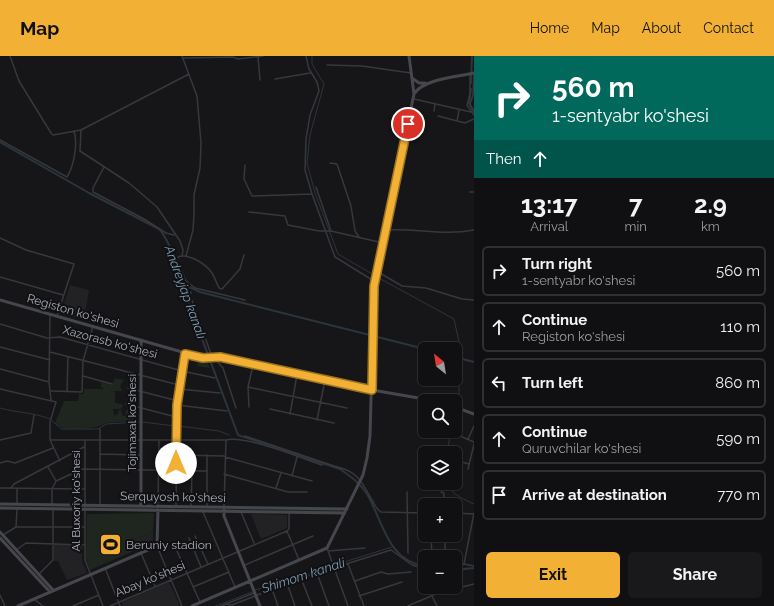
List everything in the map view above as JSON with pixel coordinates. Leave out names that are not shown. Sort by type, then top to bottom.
[{"type":"street","points":[[10,56],[19,81],[53,135],[81,130],[189,74]]},
{"type":"street","points":[[186,256],[193,230],[194,195],[200,168],[201,143],[197,96],[182,57],[233,57],[238,59],[263,56]]},
{"type":"street","points":[[306,56],[310,73],[318,82],[319,91],[310,115],[306,139],[305,170],[312,194],[335,257],[375,280]]},
{"type":"street","points":[[348,606],[327,549],[360,480],[367,458],[372,390],[375,280],[387,230],[414,94],[409,56]]},
{"type":"street","points":[[258,57],[260,80]]},
{"type":"street","points":[[328,65],[362,66],[412,74]]},
{"type":"street","points":[[275,79],[310,73]]},
{"type":"street","points":[[412,78],[421,84],[472,74]]},
{"type":"street","points":[[472,74],[473,95],[470,104],[474,111]]},
{"type":"street","points":[[472,74],[470,94],[467,101],[471,112],[474,115]]},
{"type":"street","points":[[414,94],[420,87],[428,83]]},
{"type":"street","points":[[413,99],[471,112]]},
{"type":"street","points":[[434,111],[435,104]]},
{"type":"street","points":[[457,121],[459,110]]},
{"type":"street","points":[[438,116],[467,123],[474,120]]},
{"type":"street","points":[[81,130],[80,151],[130,183],[154,203],[170,224],[174,236]]},
{"type":"street","points":[[0,140],[68,178],[74,156],[76,136],[74,131]]},
{"type":"street","points":[[330,163],[337,164],[340,170],[351,206],[356,231],[359,237]]},
{"type":"street","points":[[245,165],[244,179],[252,196],[312,194]]},
{"type":"street","points":[[104,167],[93,192],[174,236],[180,241],[183,250],[182,256]]},
{"type":"street","points":[[316,187],[331,231]]},
{"type":"street","points":[[249,212],[285,216],[288,224],[319,231],[331,231],[383,243]]},
{"type":"street","points":[[387,230],[410,229],[435,233],[464,232],[474,230]]},
{"type":"street","points":[[0,238],[26,250],[74,264],[57,317]]},
{"type":"street","points":[[244,255],[240,269],[222,289],[219,288],[212,272],[204,265],[186,256],[176,258],[184,278],[195,288],[245,300]]},
{"type":"street","points":[[377,272],[402,286],[426,288],[462,299],[474,300]]},
{"type":"street","points":[[0,276],[63,295]]},
{"type":"street","points":[[191,292],[190,295],[199,323],[211,354],[223,368],[236,408]]},
{"type":"street","name":"Registon ko'shesi","points":[[0,300],[185,354],[206,358],[214,357]]},
{"type":"street","points":[[50,315],[49,382],[52,400]]},
{"type":"street","name":"Xazorasb ko'shesi","points":[[0,324],[49,337],[60,337],[182,371],[215,378]]},
{"type":"street","points":[[51,391],[82,392],[83,361],[93,326]]},
{"type":"street","name":"Tojimaxal ko'shesi","points":[[140,506],[142,376],[141,340]]},
{"type":"street","points":[[0,347],[50,360]]},
{"type":"street","points":[[50,352],[180,385]]},
{"type":"street","points":[[176,506],[177,405],[185,354]]},
{"type":"street","points":[[67,392],[68,357]]},
{"type":"street","points":[[214,357],[372,390],[418,398]]},
{"type":"street","points":[[249,407],[248,387],[253,365]]},
{"type":"street","points":[[0,368],[49,382]]},
{"type":"street","points":[[290,414],[298,374]]},
{"type":"street","points":[[83,376],[112,384]]},
{"type":"street","points":[[317,420],[325,379]]},
{"type":"street","points":[[248,387],[347,408]]},
{"type":"street","points":[[128,388],[178,401]]},
{"type":"street","points":[[0,389],[56,402],[50,422],[50,440],[60,461]]},
{"type":"street","points":[[180,389],[220,393]]},
{"type":"street","points":[[126,404],[177,418]]},
{"type":"street","points":[[177,405],[227,411]]},
{"type":"street","points":[[270,409],[334,423]]},
{"type":"street","points":[[462,410],[474,414]]},
{"type":"street","points":[[0,440],[31,433],[34,415]]},
{"type":"street","points":[[468,440],[474,426]]},
{"type":"street","points":[[100,429],[100,506]]},
{"type":"street","points":[[245,436],[334,466],[348,468],[366,486],[377,510],[381,512],[418,513]]},
{"type":"street","points":[[462,437],[474,443],[468,469]]},
{"type":"street","points":[[50,440],[237,439],[322,465]]},
{"type":"street","name":"Al Buxoriy ko'shesi","points":[[85,440],[85,560],[103,606]]},
{"type":"street","points":[[159,440],[157,546],[182,606]]},
{"type":"street","points":[[226,440],[223,512],[256,592],[260,606]]},
{"type":"street","points":[[11,488],[14,484],[84,447]]},
{"type":"street","points":[[0,463],[15,463],[53,448]]},
{"type":"street","points":[[100,454],[141,454]]},
{"type":"street","points":[[176,455],[207,455],[225,457],[312,481]]},
{"type":"street","points":[[207,455],[207,507]]},
{"type":"street","points":[[292,476],[297,457]]},
{"type":"street","points":[[462,462],[469,464]]},
{"type":"street","points":[[48,467],[56,481]]},
{"type":"street","points":[[39,575],[52,563],[52,489],[56,481],[75,471],[85,469],[207,471]]},
{"type":"street","points":[[191,507],[192,471]]},
{"type":"street","points":[[276,488],[281,473]]},
{"type":"street","points":[[224,474],[288,492],[307,492]]},
{"type":"street","points":[[0,488],[85,489]]},
{"type":"street","points":[[17,488],[17,504]]},
{"type":"street","points":[[407,492],[408,553]]},
{"type":"street","points":[[441,492],[444,493],[444,498]]},
{"type":"street","name":"Serquyosh ko'shesi","points":[[0,504],[140,506],[158,509],[176,506],[346,511]]},
{"type":"street","name":"Serquyosh ko'shesi","points":[[0,508],[53,510],[158,509],[203,512],[346,511]]},
{"type":"street","points":[[16,527],[17,509]]},
{"type":"street","points":[[203,512],[235,587]]},
{"type":"street","points":[[241,512],[255,544]]},
{"type":"street","points":[[289,512],[289,529],[287,531],[299,560]]},
{"type":"street","points":[[462,514],[474,513],[464,564],[474,566]]},
{"type":"street","points":[[1,536],[16,527],[85,527]]},
{"type":"street","name":"Abay ko'shesi","points":[[110,606],[287,531]]},
{"type":"street","points":[[1,536],[16,550],[52,591]]},
{"type":"street","points":[[1,536],[52,591]]},
{"type":"street","points":[[196,536],[208,564]]},
{"type":"street","points":[[245,565],[313,536]]},
{"type":"street","points":[[189,538],[201,567]]},
{"type":"street","points":[[445,542],[445,550]]},
{"type":"street","points":[[16,550],[26,543],[85,545]]},
{"type":"street","points":[[18,606],[157,546]]},
{"type":"street","points":[[192,606],[327,549],[365,548]]},
{"type":"street","points":[[221,606],[256,592],[272,590],[301,578],[391,550],[412,565],[418,567]]},
{"type":"street","points":[[176,551],[200,603]]},
{"type":"street","points":[[141,553],[155,587]]},
{"type":"street","points":[[348,564],[364,606]]},
{"type":"street","points":[[105,568],[120,606]]},
{"type":"street","points":[[193,587],[229,572]]},
{"type":"street","points":[[355,581],[381,572],[390,574],[411,572]]},
{"type":"street","points":[[317,573],[329,606]]},
{"type":"street","points":[[301,578],[312,606]]},
{"type":"street","points":[[360,596],[402,582]]},
{"type":"street","points":[[287,583],[295,606]]},
{"type":"street","points":[[408,606],[432,596],[474,584]]},
{"type":"street","points":[[272,590],[278,606]]},
{"type":"street","points":[[0,595],[5,606]]},
{"type":"street","points":[[73,606],[99,595]]},
{"type":"street","points":[[432,596],[437,606]]},
{"type":"street","points":[[34,599],[43,606]]},
{"type":"shaded area","points":[[400,115],[409,117],[406,128],[397,126]]},
{"type":"shaded area","points":[[70,285],[89,290],[84,320],[61,314]]},
{"type":"shaded area","points":[[198,359],[206,360],[210,368],[197,366]]},
{"type":"shaded area","points":[[115,378],[124,380],[120,386],[122,391],[113,391],[115,393],[115,403],[122,404],[123,406],[121,409],[113,409],[114,415],[117,415],[119,410],[121,410],[123,416],[125,416],[126,410],[128,410],[129,414],[133,416],[132,421],[106,423],[97,427],[75,429],[63,428],[55,423],[64,401],[78,401],[79,394],[84,394],[84,389],[104,389],[101,387],[101,382],[112,385]]},
{"type":"shaded area","points":[[87,506],[154,508],[154,509],[87,509]]},
{"type":"shaded area","points":[[161,508],[221,509],[220,511]]},
{"type":"shaded area","points":[[226,509],[341,510],[341,512],[226,511]]},
{"type":"shaded area","name":"Beruniy stadion","points":[[154,513],[153,531],[132,540],[136,550],[90,570],[86,559],[87,514]]},
{"type":"shaded area","points":[[251,514],[287,515],[287,528],[261,539]]},
{"type":"shaded area","points":[[153,531],[153,544],[136,550],[132,540]]},
{"type":"shaded area","points":[[54,544],[82,545],[82,560],[87,573],[67,580],[58,561],[54,561]]},
{"type":"shaded area","points":[[169,582],[180,606],[123,606],[122,602]]},
{"type":"waterway","points":[[312,56],[312,64],[324,84],[310,135],[307,163],[315,193],[338,254],[374,275]]},
{"type":"waterway","points":[[471,83],[472,56]]},
{"type":"waterway","points":[[471,89],[469,103],[474,112]]},
{"type":"waterway","name":"Andreyjap kanalı","points":[[0,142],[89,193],[159,229],[168,243],[177,264],[189,304],[238,435],[340,469],[358,483],[367,494],[382,527],[394,548],[412,563],[418,564]]},
{"type":"waterway","points":[[377,277],[454,319],[463,353]]},
{"type":"waterway","points":[[185,285],[200,292],[418,347]]},
{"type":"waterway","points":[[462,359],[474,362]]},
{"type":"waterway","points":[[459,386],[459,394]]},
{"type":"waterway","points":[[0,408],[50,419]]},
{"type":"waterway","points":[[52,421],[62,429],[98,429],[106,424],[139,422]]},
{"type":"waterway","points":[[142,422],[175,426]]},
{"type":"waterway","points":[[178,426],[219,431],[229,435]]},
{"type":"waterway","points":[[448,446],[450,438]]},
{"type":"waterway","points":[[451,490],[474,504]]},
{"type":"waterway","name":"Shimom kanali","points":[[255,590],[392,547]]},
{"type":"waterway","name":"Andreyjap kanalı","points":[[462,569],[474,568]]},
{"type":"waterway","name":"Shimom kanali","points":[[216,606],[252,592]]},
{"type":"place","name":"Beruniy stadion","points":[[110,545]]},
{"type":"route","points":[[176,463],[177,405],[185,354],[203,358],[220,357],[372,390],[374,286],[387,230],[408,124]]}]
